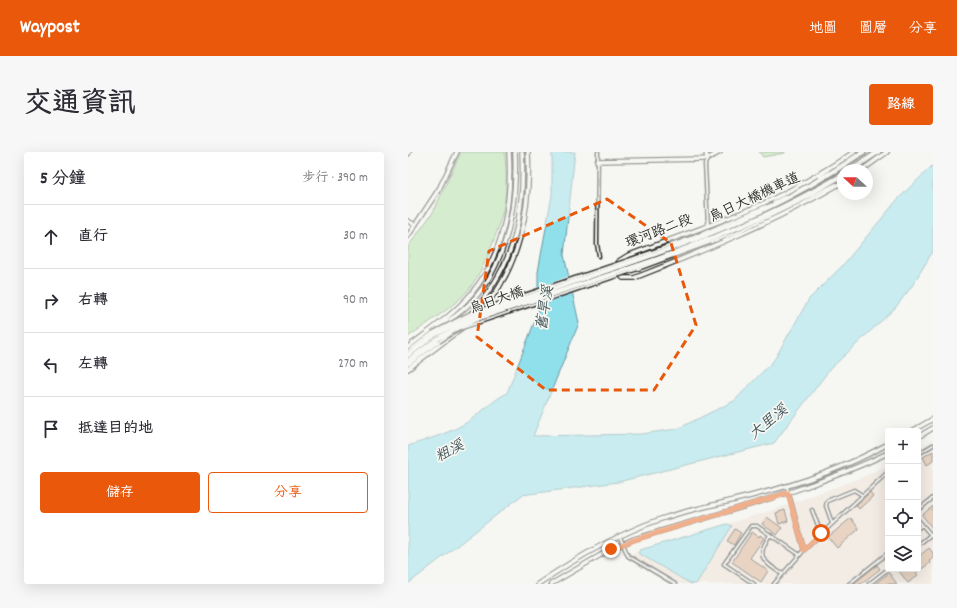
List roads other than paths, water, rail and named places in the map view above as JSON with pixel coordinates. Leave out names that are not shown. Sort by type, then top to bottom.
[{"type":"street","points":[[408,236],[439,189],[457,152]]},
{"type":"street","points":[[408,347],[471,294],[489,265],[498,245],[508,210],[511,179],[509,152]]},
{"type":"street","points":[[430,330],[464,310],[477,297],[495,267],[508,231],[513,211],[516,179],[515,152]]},
{"type":"street","points":[[408,365],[470,314],[483,301],[502,270],[516,232],[521,213],[524,193],[522,152]]},
{"type":"street","points":[[408,365],[474,317],[487,304],[498,288],[515,251],[526,213],[528,193],[528,152]]},
{"type":"street","points":[[706,152],[707,160]]},
{"type":"street","points":[[597,160],[707,160],[720,152]]},
{"type":"street","name":"環河路二段","points":[[837,184],[773,220],[634,278],[623,278],[617,271],[617,266],[622,258],[708,226],[764,203],[795,188],[854,152]]},
{"type":"street","name":"烏日大橋","points":[[408,355],[446,328],[472,316],[670,252],[732,225],[798,193],[863,152]]},
{"type":"street","points":[[860,164],[878,152]]},
{"type":"street","points":[[870,164],[887,152]]},
{"type":"street","name":"烏日大橋","points":[[408,365],[448,332],[473,320],[734,230],[801,199],[837,178]]},
{"type":"street","points":[[408,221],[415,225]]},
{"type":"street","points":[[917,428],[933,419]]},
{"type":"street","points":[[921,435],[933,428]]},
{"type":"street","points":[[538,584],[572,562],[620,537],[674,515],[786,486],[832,470],[885,445]]},
{"type":"street","points":[[551,584],[576,568],[623,544],[835,477],[885,454]]},
{"type":"lane","points":[[598,152],[599,256]]},
{"type":"lane","points":[[707,160],[705,164],[708,226]]},
{"type":"lane","name":"烏日大橋機車道","points":[[670,252],[766,206],[818,178],[840,161]]},
{"type":"lane","name":"烏日大橋機車道","points":[[408,351],[444,325],[464,315],[670,252],[771,217],[837,184]]},
{"type":"lane","points":[[921,452],[933,445]]},
{"type":"lane","points":[[774,584],[821,533],[885,475]]},
{"type":"lane","points":[[786,486],[804,550]]},
{"type":"lane","points":[[832,523],[826,506],[827,501],[852,490],[858,491],[862,495]]},
{"type":"lane","points":[[921,508],[933,498]]},
{"type":"lane","points":[[812,510],[821,533]]},
{"type":"lane","points":[[921,543],[932,534],[922,525]]},
{"type":"lane","points":[[754,584],[724,564],[751,526],[757,526],[800,555]]},
{"type":"lane","points":[[770,535],[762,549],[763,559],[766,563],[782,574]]},
{"type":"lane","points":[[620,537],[628,556],[674,584]]},
{"type":"lane","points":[[850,584],[885,555]]},
{"type":"lane","points":[[869,584],[885,571]]},
{"type":"water","points":[[552,152],[575,152],[564,255],[579,323],[533,436],[641,434],[677,429],[734,401],[774,360],[809,299],[843,265],[898,199],[933,165],[933,251],[912,286],[895,308],[830,369],[774,443],[618,482],[522,495],[408,584],[408,446],[455,429],[474,418],[497,399],[507,393],[538,313],[538,272],[552,195]]},
{"type":"water","points":[[727,524],[732,526],[696,584],[691,584],[638,553],[640,550]]},
{"type":"water label","name":"舊旱溪","points":[[546,308]]},
{"type":"water label","name":"大里溪","points":[[769,423]]},
{"type":"water label","name":"粗溪","points":[[450,452]]}]
